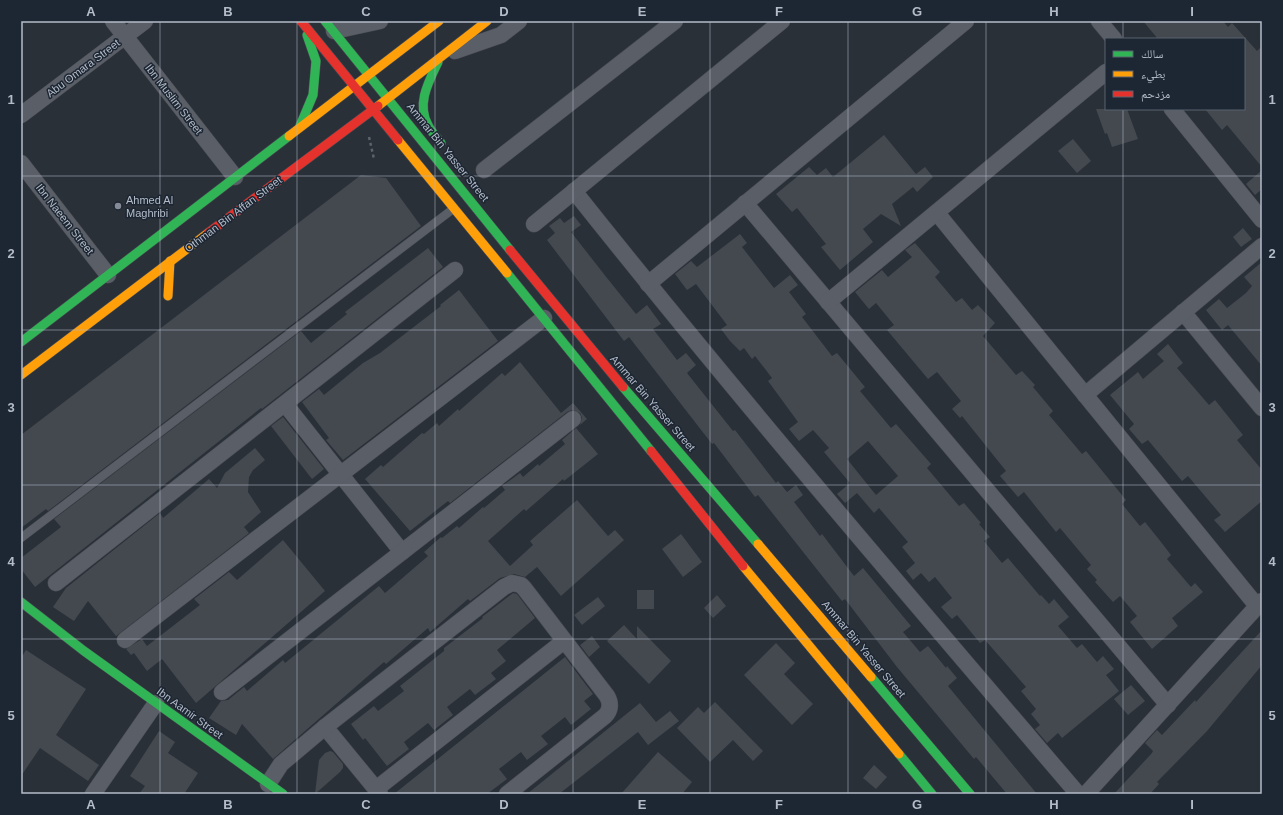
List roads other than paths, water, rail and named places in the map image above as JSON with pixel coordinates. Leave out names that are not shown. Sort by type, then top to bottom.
[{"type":"street","name":"Ibn Muslim Street","points":[[113,21],[235,177]]},
{"type":"street","name":"Abu Omara Street","points":[[21,115],[145,21]]},
{"type":"street","points":[[330,26],[380,21]]},
{"type":"street","points":[[21,342],[439,21]]},
{"type":"street","name":"Othman Bin Affan Street","points":[[21,375],[170,261],[389,98],[487,21]]},
{"type":"street","name":"Othman Bin Affan Street","points":[[442,56],[501,35],[519,21]]},
{"type":"street","points":[[484,170],[675,21]]},
{"type":"street","points":[[534,224],[782,21]]},
{"type":"street","points":[[648,284],[966,21]]},
{"type":"street","points":[[1099,21],[1113,38]]},
{"type":"street","points":[[302,22],[544,318],[796,632],[932,794]]},
{"type":"street","points":[[298,128],[313,94],[316,61],[302,22]]},
{"type":"street","name":"Ammar Bin Yasser Street","points":[[330,26],[593,352],[819,615],[970,794]]},
{"type":"street","points":[[442,56],[424,92],[423,110],[427,123],[447,151]]},
{"type":"street","points":[[828,302],[1105,73]]},
{"type":"street","points":[[1173,110],[1262,220]]},
{"type":"street","name":"Ibn Naeem Street","points":[[21,163],[108,274]]},
{"type":"street","points":[[574,191],[648,284],[838,515],[1078,794]]},
{"type":"street","points":[[745,203],[1168,705]]},
{"type":"street","points":[[937,213],[1085,395],[1260,604],[1086,794]]},
{"type":"street","points":[[1085,395],[1262,246]]},
{"type":"street","points":[[168,296],[170,261]]},
{"type":"street","points":[[56,583],[455,270]]},
{"type":"street","points":[[571,308],[593,352]]},
{"type":"street","points":[[1183,312],[1262,408]]},
{"type":"street","points":[[124,640],[544,318]]},
{"type":"street","points":[[285,404],[402,552]]},
{"type":"street","points":[[222,692],[573,419]]},
{"type":"street","points":[[268,784],[281,764],[325,727],[508,584],[516,583],[521,585],[607,696],[610,709],[605,716],[507,794]]},
{"type":"street","name":"Ibn Aamir Street","points":[[21,602],[84,651],[283,794]]},
{"type":"street","name":"Ibn Aamir Street","points":[[25,618],[84,651]]},
{"type":"street","points":[[325,727],[378,791],[564,641]]},
{"type":"street","points":[[93,794],[156,703]]},
{"type":"lane","points":[[21,538],[454,208]]},
{"type":"place","name":"Ahmed Al Maghribi","points":[[118,206]]}]
